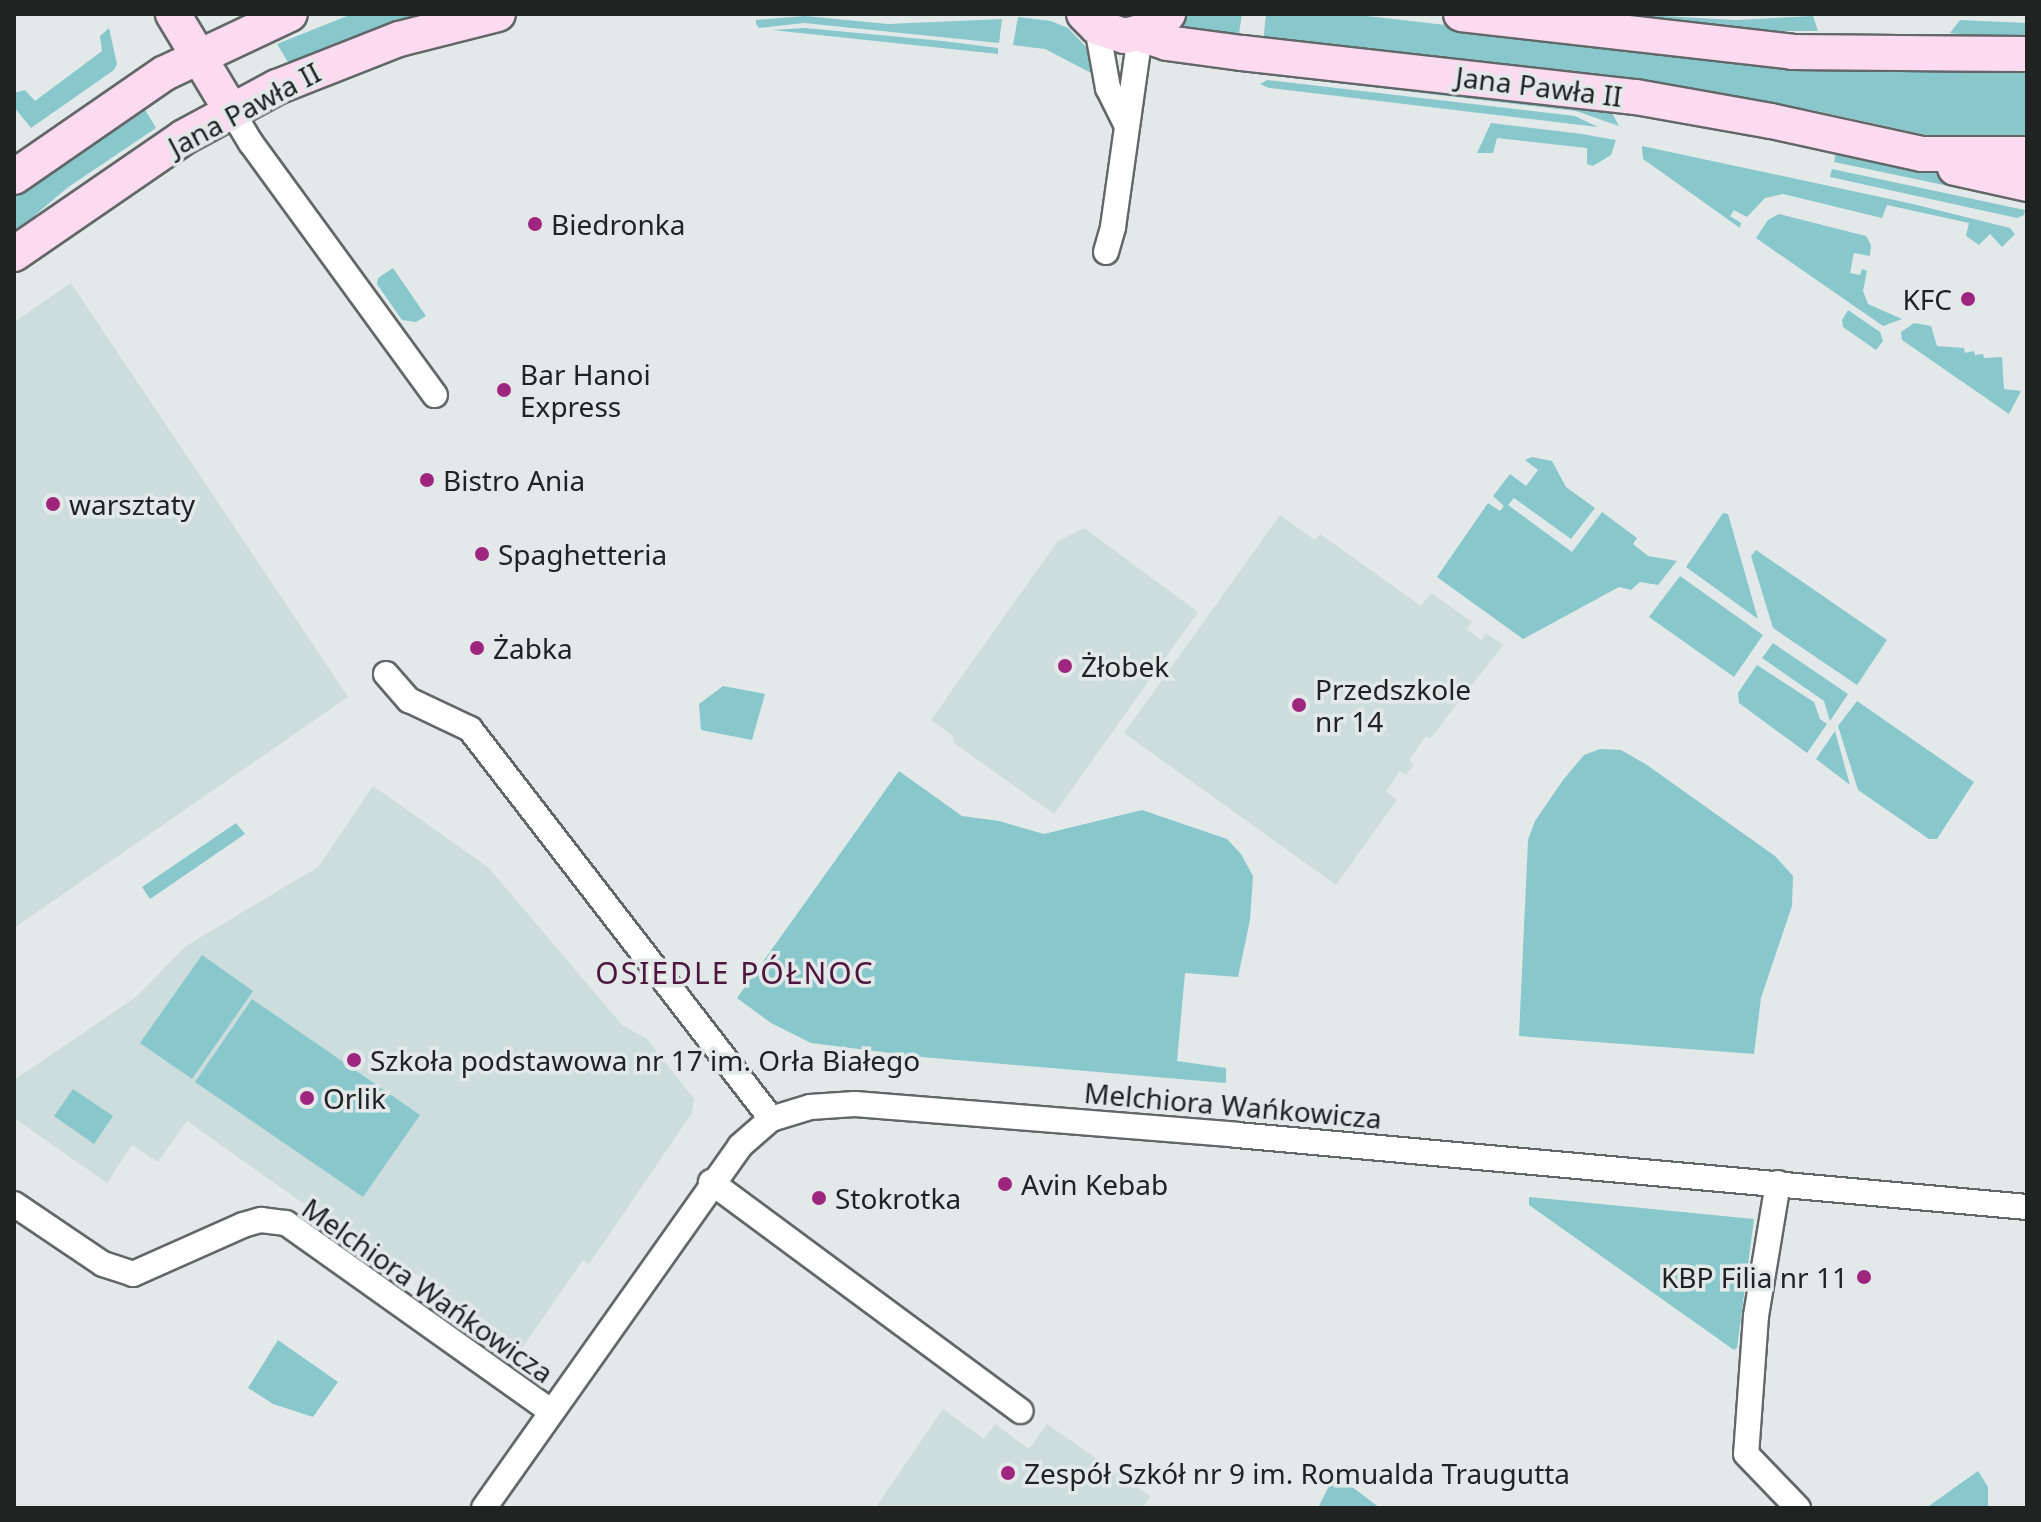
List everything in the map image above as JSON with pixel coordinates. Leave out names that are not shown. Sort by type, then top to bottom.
[{"type":"main road","points":[[173,14],[231,110]]},
{"type":"main road","points":[[14,177],[150,83],[199,55],[290,14]]},
{"type":"main road","name":"Jana Pawła II","points":[[14,254],[184,137],[231,110],[356,54],[498,14]]},
{"type":"main road","points":[[1140,34],[1154,28],[1168,14]]},
{"type":"main road","points":[[1461,14],[1792,52],[2027,54]]},
{"type":"main road","name":"Jana Pawła II","points":[[1091,20],[1125,36],[1140,34],[1167,43],[1636,97],[1771,121],[1922,154],[2027,154]]},
{"type":"main road","points":[[1922,154],[1961,171],[2027,184]]},
{"type":"street","points":[[1091,20],[1108,88],[1126,124]]},
{"type":"street","points":[[1106,252],[1113,227],[1140,34]]},
{"type":"street","points":[[231,110],[260,156],[435,395]]},
{"type":"street","points":[[386,674],[409,700],[470,729],[771,1119]]},
{"type":"street","name":"Melchiora Wańkowicza","points":[[484,1508],[711,1182],[740,1146],[771,1119],[810,1107],[855,1104],[2027,1207]]},
{"type":"street","points":[[711,1182],[1020,1411]]},
{"type":"street","points":[[1778,1183],[1756,1316],[1746,1454],[1798,1508]]},
{"type":"street","name":"Melchiora Wańkowicza","points":[[14,1204],[103,1264],[133,1274],[243,1225],[261,1220],[286,1223],[551,1411]]},
{"type":"shaded area","points":[[352,14],[442,14],[291,67],[277,44]]},
{"type":"shaded area","points":[[1182,14],[1242,14],[1238,40],[1173,28]]},
{"type":"shaded area","points":[[1266,14],[1350,14],[1731,58],[2027,67],[2027,142],[1945,139],[1812,110],[1719,96],[1263,43]]},
{"type":"shaded area","points":[[1626,14],[1736,20],[1813,16],[1818,31],[1736,31],[1648,24]]},
{"type":"shaded area","points":[[805,16],[888,24],[1002,19],[999,43],[804,23],[759,28],[756,24],[756,20]]},
{"type":"shaded area","points":[[1018,17],[1051,21],[1068,28],[1088,49],[1097,76],[1045,49],[1013,45]]},
{"type":"shaded area","points":[[1960,20],[2027,23],[2027,43],[1950,33]]},
{"type":"shaded area","points":[[109,28],[117,64],[114,70],[31,128],[14,107],[14,93],[25,90],[35,101],[102,51],[100,36]]},
{"type":"shaded area","points":[[805,28],[998,48],[998,54],[772,30]]},
{"type":"shaded area","points":[[1261,68],[1610,109],[1619,126],[1576,111],[1268,75],[1261,74]]},
{"type":"shaded area","points":[[1267,80],[1575,116],[1598,127],[1269,88],[1260,84]]},
{"type":"shaded area","points":[[141,103],[156,128],[67,188],[14,233],[14,192]]},
{"type":"shaded area","points":[[1491,123],[1616,140],[1611,155],[1593,166],[1587,164],[1587,148],[1497,138],[1493,153],[1477,153]]},
{"type":"shaded area","points":[[1642,146],[1913,204],[2010,228],[2015,234],[2002,247],[1990,234],[1979,245],[1966,236],[1969,223],[1887,205],[1882,218],[1783,194],[1765,198],[1747,217],[1734,210],[1730,216],[1741,223],[1740,228],[1643,159]]},
{"type":"shaded area","points":[[1836,152],[2027,192],[2025,202],[1834,162]]},
{"type":"shaded area","points":[[1832,169],[2025,210],[2024,215],[2017,218],[1830,177]]},
{"type":"shaded area","points":[[1779,214],[1866,236],[1871,245],[1870,256],[1854,253],[1850,273],[1860,275],[1862,269],[1867,271],[1863,291],[1868,304],[1902,319],[1883,326],[1756,238],[1768,220]]},
{"type":"shaded area","points":[[393,268],[426,316],[416,322],[402,320],[377,284],[378,278]]},
{"type":"shaded area","points":[[71,283],[348,697],[14,928],[14,322]]},
{"type":"shaded area","points":[[1848,310],[1880,332],[1883,341],[1876,350],[1843,327],[1842,320]]},
{"type":"shaded area","points":[[1914,323],[1931,326],[1937,346],[1964,348],[1965,353],[1974,351],[1975,355],[1983,354],[1984,358],[2002,357],[2004,389],[2021,391],[2009,414],[1902,340],[1901,332]]},
{"type":"shaded area","points":[[1532,457],[1552,461],[1566,487],[1595,508],[1571,539],[1514,498],[1508,505],[1572,552],[1602,512],[1637,538],[1633,544],[1648,556],[1677,561],[1658,585],[1640,582],[1631,590],[1619,587],[1523,639],[1437,577],[1488,503],[1500,511],[1504,506],[1493,496],[1510,474],[1526,486],[1538,470],[1525,460]]},
{"type":"shaded area","points":[[1723,513],[1728,514],[1758,619],[1686,567]]},
{"type":"shaded area","name":"Przedszkole nr 14","points":[[1280,515],[1315,540],[1320,534],[1421,606],[1431,593],[1472,622],[1467,630],[1481,640],[1486,633],[1503,645],[1430,739],[1426,736],[1409,760],[1414,764],[1406,775],[1400,771],[1386,791],[1397,800],[1336,885],[1124,733]]},
{"type":"shaded area","name":"Żłobek","points":[[1084,528],[1198,612],[1054,814],[954,743],[952,735],[931,720],[1057,542]]},
{"type":"shaded area","points":[[1756,550],[1887,640],[1857,685],[1773,628],[1751,556]]},
{"type":"shaded area","points":[[1680,576],[1763,635],[1734,677],[1649,617]]},
{"type":"shaded area","points":[[1773,643],[1848,694],[1830,721],[1824,701],[1762,658]]},
{"type":"shaded area","points":[[1757,665],[1814,702],[1820,719],[1827,724],[1807,753],[1739,703],[1738,693]]},
{"type":"shaded area","points":[[723,686],[765,694],[752,740],[701,730],[699,704]]},
{"type":"shaded area","points":[[1857,701],[1974,782],[1937,839],[1929,839],[1858,790],[1838,726]]},
{"type":"shaded area","points":[[1835,731],[1850,785],[1816,759]]},
{"type":"shaded area","points":[[1600,749],[1621,750],[1647,765],[1775,856],[1793,876],[1792,906],[1761,998],[1754,1054],[1519,1036],[1528,840],[1535,821],[1563,780],[1584,755]]},
{"type":"shaded area","points":[[899,771],[962,816],[999,821],[1044,834],[1142,810],[1227,839],[1241,854],[1253,876],[1250,920],[1238,977],[1185,973],[1177,1061],[1226,1068],[1226,1083],[922,1057],[811,1043],[771,1023],[737,998]]},
{"type":"shaded area","name":"Szkoła podstawowa nr 17 im. Orła Białego","points":[[373,786],[488,867],[622,1025],[647,1039],[694,1099],[692,1113],[589,1264],[583,1260],[522,1348],[395,1260],[379,1257],[187,1121],[158,1162],[132,1145],[107,1183],[14,1118],[14,1080],[136,997],[186,946],[318,867]]},
{"type":"shaded area","points":[[236,823],[245,834],[150,899],[142,887]]},
{"type":"shaded area","points":[[202,955],[253,991],[192,1079],[140,1043]]},
{"type":"shaded area","name":"Orlik","points":[[252,999],[420,1115],[363,1197],[195,1082]]},
{"type":"shaded area","points":[[73,1089],[113,1116],[94,1144],[54,1116]]},
{"type":"shaded area","points":[[1529,1197],[1754,1219],[1737,1348],[1734,1350],[1529,1205]]},
{"type":"shaded area","points":[[278,1340],[338,1382],[313,1417],[273,1404],[248,1388]]},
{"type":"shaded area","name":"Zespół Szkół nr 9 im. Romualda Traugutta","points":[[943,1409],[984,1439],[995,1424],[1029,1449],[1047,1424],[1150,1496],[1143,1508],[875,1508]]},
{"type":"shaded area","points":[[1978,1471],[1988,1487],[1988,1508],[1926,1508]]},
{"type":"shaded area","points":[[1335,1474],[1380,1508],[1318,1508]]},
{"type":"place","name":"Biedronka","points":[[535,224]]},
{"type":"place","name":"KFC","points":[[1968,299]]},
{"type":"place","name":"Bar Hanoi Express","points":[[504,390]]},
{"type":"place","name":"Bistro Ania","points":[[427,480]]},
{"type":"place","name":"warsztaty","points":[[53,504]]},
{"type":"place","name":"Spaghetteria","points":[[482,554]]},
{"type":"place","name":"Żabka","points":[[477,648]]},
{"type":"place","name":"Żłobek","points":[[1065,666]]},
{"type":"place","name":"Przedszkole nr 14","points":[[1299,705]]},
{"type":"place","name":"Szkoła podstawowa nr 17 im. Orła Białego","points":[[354,1060]]},
{"type":"place","name":"Orlik","points":[[307,1098]]},
{"type":"place","name":"Avin Kebab","points":[[1005,1184]]},
{"type":"place","name":"Stokrotka","points":[[819,1198]]},
{"type":"place","name":"KBP Filia nr 11","points":[[1864,1277]]},
{"type":"place","name":"Zespół Szkół nr 9 im. Romualda Traugutta","points":[[1008,1473]]},
{"type":"district","name":"OSIEDLE PÓŁNOC","points":[[735,973]]}]
